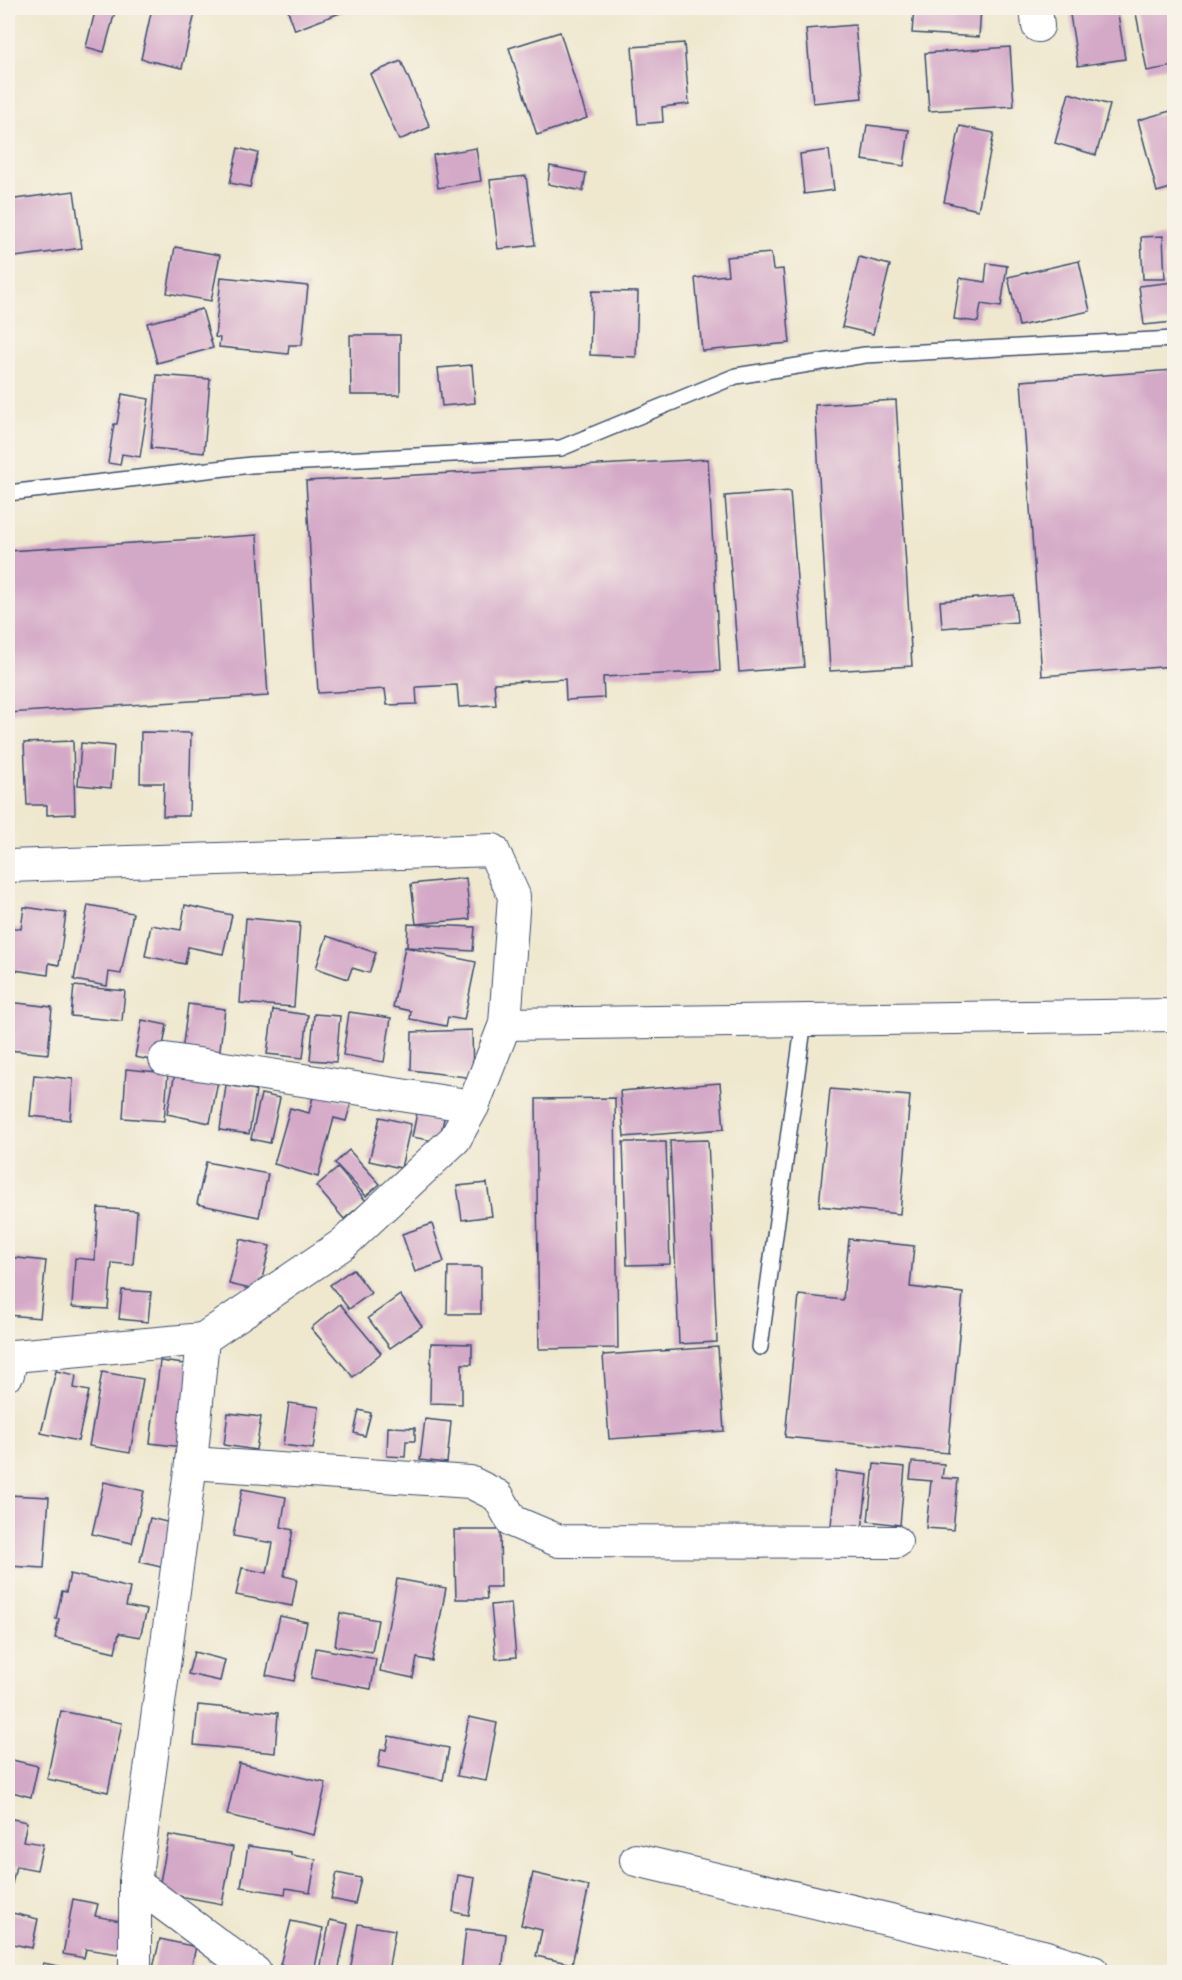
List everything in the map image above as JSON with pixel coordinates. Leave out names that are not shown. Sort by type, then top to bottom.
[{"type":"street","points":[[8,866],[493,850],[514,896],[505,1024],[473,1106],[455,1139],[343,1244],[203,1339],[9,1361]]},
{"type":"street","points":[[505,1024],[1174,1015]]},
{"type":"street","points":[[165,1059],[473,1106]]},
{"type":"street","points":[[135,1972],[135,1883],[191,1463],[203,1339]]},
{"type":"street","points":[[191,1463],[470,1482],[498,1496],[512,1521],[559,1541],[896,1542]]},
{"type":"street","points":[[636,1860],[1043,1956],[1094,1972]]},
{"type":"street","points":[[135,1883],[255,1972]]},
{"type":"lane","points":[[8,493],[251,465],[561,448],[736,376],[865,356],[1174,339]]},
{"type":"lane","points":[[760,1347],[804,1020]]},
{"type":"building","points":[[96,8],[116,8],[104,52],[86,47]]},
{"type":"building","points":[[152,8],[170,8],[195,13],[182,68],[141,59]]},
{"type":"building","points":[[287,8],[353,8],[295,30]]},
{"type":"building","points":[[914,8],[981,8],[979,37],[912,33]]},
{"type":"building","points":[[1069,8],[1117,8],[1125,59],[1078,66]]},
{"type":"building","points":[[1135,8],[1174,8],[1174,66],[1147,71]]},
{"type":"building","points":[[855,25],[862,98],[813,103],[806,29]]},
{"type":"building","points":[[560,32],[587,118],[537,135],[509,48]]},
{"type":"building","points":[[684,43],[689,104],[662,107],[663,122],[638,124],[632,47]]},
{"type":"building","points":[[1010,47],[1014,106],[929,111],[925,53]]},
{"type":"building","points":[[401,61],[430,127],[399,140],[370,74]]},
{"type":"building","points":[[1069,93],[1110,105],[1096,155],[1055,143]]},
{"type":"building","points":[[1174,110],[1174,187],[1157,192],[1138,120]]},
{"type":"building","points":[[867,125],[909,130],[904,166],[862,160]]},
{"type":"building","points":[[960,126],[994,133],[978,210],[944,202]]},
{"type":"building","points":[[238,148],[258,153],[250,187],[230,183]]},
{"type":"building","points":[[476,148],[481,181],[438,188],[433,155]]},
{"type":"building","points":[[829,150],[834,190],[804,194],[800,154]]},
{"type":"building","points":[[550,166],[586,173],[583,191],[548,184]]},
{"type":"building","points":[[526,176],[535,245],[498,249],[490,180]]},
{"type":"building","points":[[74,191],[82,248],[8,258],[8,200]]},
{"type":"building","points":[[1163,236],[1165,279],[1143,279],[1141,237]]},
{"type":"building","points":[[175,247],[220,255],[211,301],[167,293]]},
{"type":"building","points":[[771,253],[773,270],[783,269],[790,343],[702,351],[695,278],[728,275],[726,257]]},
{"type":"building","points":[[859,257],[890,265],[873,334],[842,327]]},
{"type":"building","points":[[1079,261],[1090,311],[1019,326],[1008,277]]},
{"type":"building","points":[[987,263],[1007,266],[1001,307],[981,304],[978,322],[954,319],[960,278],[985,282]]},
{"type":"building","points":[[221,277],[308,286],[302,345],[289,345],[288,354],[219,347],[220,338],[215,337]]},
{"type":"building","points":[[1174,282],[1174,322],[1144,325],[1139,286]]},
{"type":"building","points":[[592,291],[638,292],[636,357],[590,355]]},
{"type":"building","points":[[202,309],[213,348],[157,363],[147,323]]},
{"type":"building","points":[[350,335],[400,335],[400,395],[351,395]]},
{"type":"building","points":[[472,365],[475,403],[442,406],[438,368]]},
{"type":"building","points":[[1174,370],[1174,666],[1042,676],[1021,381]]},
{"type":"building","points":[[157,375],[210,379],[204,453],[151,448]]},
{"type":"building","points":[[122,394],[149,399],[140,457],[122,454],[120,465],[108,463],[114,424],[117,424]]},
{"type":"building","points":[[896,400],[912,666],[830,671],[815,405]]},
{"type":"building","points":[[708,459],[720,671],[603,677],[604,698],[566,700],[565,679],[494,683],[496,705],[459,707],[457,685],[416,687],[417,704],[387,705],[385,689],[318,693],[306,481]]},
{"type":"building","points":[[790,491],[804,667],[739,672],[725,496]]},
{"type":"building","points":[[257,535],[268,696],[8,713],[8,551]]},
{"type":"building","points":[[1014,595],[1017,622],[942,628],[940,601]]},
{"type":"building","points":[[141,732],[191,733],[189,816],[163,816],[164,783],[140,783]]},
{"type":"building","points":[[73,741],[75,814],[47,815],[47,805],[27,805],[24,743]]},
{"type":"building","points":[[81,743],[114,746],[111,788],[78,785]]},
{"type":"building","points":[[466,878],[470,919],[416,924],[411,884]]},
{"type":"building","points":[[88,905],[133,913],[121,974],[109,972],[107,986],[74,980]]},
{"type":"building","points":[[185,905],[232,915],[223,954],[188,947],[185,964],[145,956],[151,925],[181,930]]},
{"type":"building","points":[[24,907],[66,913],[59,965],[49,963],[48,975],[8,969],[8,927],[21,929]]},
{"type":"building","points":[[246,918],[300,923],[294,1007],[240,1003]]},
{"type":"building","points":[[408,924],[475,927],[473,951],[407,947]]},
{"type":"building","points":[[327,936],[376,953],[369,973],[352,968],[348,979],[316,968]]},
{"type":"building","points":[[405,947],[476,962],[464,1020],[448,1017],[446,1026],[410,1019],[411,1011],[393,1007]]},
{"type":"building","points":[[74,986],[125,991],[122,1021],[71,1016]]},
{"type":"building","points":[[8,1002],[52,1007],[48,1054],[8,1050]]},
{"type":"building","points":[[188,1004],[225,1009],[218,1065],[181,1060]]},
{"type":"building","points":[[273,1010],[308,1015],[303,1058],[267,1054]]},
{"type":"building","points":[[349,1012],[391,1018],[384,1062],[343,1055]]},
{"type":"building","points":[[314,1014],[340,1016],[336,1062],[310,1060]]},
{"type":"building","points":[[142,1020],[167,1025],[160,1062],[135,1057]]},
{"type":"building","points":[[472,1030],[473,1078],[411,1070],[412,1032]]},
{"type":"building","points":[[176,1068],[219,1076],[210,1123],[167,1114]]},
{"type":"building","points":[[126,1069],[168,1073],[164,1121],[123,1118]]},
{"type":"building","points":[[34,1075],[73,1079],[70,1120],[30,1116]]},
{"type":"building","points":[[720,1083],[724,1129],[624,1137],[620,1091]]},
{"type":"building","points":[[226,1085],[256,1090],[249,1134],[220,1130]]},
{"type":"building","points":[[830,1089],[910,1096],[900,1214],[819,1206]]},
{"type":"building","points":[[314,1093],[351,1103],[346,1121],[334,1118],[318,1177],[274,1164],[290,1108],[309,1113]]},
{"type":"building","points":[[261,1094],[280,1098],[270,1143],[251,1139]]},
{"type":"building","points":[[615,1098],[618,1348],[539,1349],[536,1099]]},
{"type":"building","points":[[418,1108],[445,1114],[439,1142],[412,1137]]},
{"type":"building","points":[[380,1117],[411,1124],[401,1168],[369,1161]]},
{"type":"building","points":[[708,1140],[717,1342],[679,1344],[670,1141]]},
{"type":"building","points":[[623,1142],[666,1142],[670,1264],[627,1265]]},
{"type":"building","points":[[349,1150],[380,1184],[366,1196],[335,1163]]},
{"type":"building","points":[[206,1162],[268,1174],[259,1217],[197,1204]]},
{"type":"building","points":[[338,1168],[366,1201],[344,1219],[316,1186]]},
{"type":"building","points":[[487,1183],[492,1216],[462,1220],[457,1186]]},
{"type":"building","points":[[98,1208],[137,1211],[133,1265],[112,1263],[108,1309],[72,1307],[75,1258],[95,1260]]},
{"type":"building","points":[[432,1224],[444,1262],[415,1272],[402,1234]]},
{"type":"building","points":[[240,1239],[270,1246],[259,1291],[229,1284]]},
{"type":"building","points":[[849,1239],[914,1246],[910,1287],[963,1293],[948,1453],[785,1437],[799,1295],[843,1300]]},
{"type":"building","points":[[8,1257],[46,1261],[40,1318],[8,1315]]},
{"type":"building","points":[[448,1267],[481,1267],[481,1314],[447,1314]]},
{"type":"building","points":[[353,1269],[371,1293],[349,1309],[330,1285]]},
{"type":"building","points":[[122,1290],[151,1292],[148,1322],[119,1319]]},
{"type":"building","points":[[400,1295],[422,1326],[390,1348],[368,1318]]},
{"type":"building","points":[[340,1304],[381,1353],[353,1377],[311,1328]]},
{"type":"building","points":[[431,1343],[472,1344],[472,1364],[462,1364],[462,1404],[430,1403]]},
{"type":"building","points":[[718,1347],[724,1431],[609,1439],[603,1355]]},
{"type":"building","points":[[160,1361],[192,1365],[183,1447],[150,1443]]},
{"type":"building","points":[[56,1371],[76,1375],[74,1388],[89,1391],[78,1441],[41,1433]]},
{"type":"building","points":[[102,1372],[143,1379],[130,1453],[89,1446]]},
{"type":"building","points":[[289,1403],[319,1407],[313,1449],[283,1445]]},
{"type":"building","points":[[359,1410],[371,1413],[365,1436],[354,1433]]},
{"type":"building","points":[[228,1413],[261,1417],[256,1450],[224,1445]]},
{"type":"building","points":[[425,1419],[451,1422],[447,1463],[420,1460]]},
{"type":"building","points":[[388,1427],[415,1428],[415,1441],[406,1441],[405,1457],[387,1456]]},
{"type":"building","points":[[912,1462],[944,1464],[942,1478],[958,1479],[953,1530],[926,1528],[931,1481],[910,1479]]},
{"type":"building","points":[[874,1464],[905,1467],[900,1525],[868,1521]]},
{"type":"building","points":[[836,1471],[868,1475],[861,1540],[830,1537]]},
{"type":"building","points":[[104,1482],[144,1491],[132,1543],[92,1534]]},
{"type":"building","points":[[242,1489],[286,1497],[281,1527],[293,1530],[284,1576],[297,1579],[292,1606],[236,1595],[242,1568],[267,1573],[273,1543],[233,1536]]},
{"type":"building","points":[[8,1495],[49,1497],[44,1568],[8,1566]]},
{"type":"building","points":[[150,1518],[179,1525],[169,1569],[140,1562]]},
{"type":"building","points":[[454,1530],[500,1530],[501,1587],[486,1587],[487,1599],[456,1599]]},
{"type":"building","points":[[70,1574],[130,1588],[126,1606],[147,1610],[140,1637],[119,1633],[115,1652],[55,1638],[59,1619],[56,1619],[62,1591],[66,1592]]},
{"type":"building","points":[[397,1579],[446,1588],[432,1661],[417,1658],[413,1678],[380,1671]]},
{"type":"building","points":[[511,1603],[516,1657],[496,1659],[491,1605]]},
{"type":"building","points":[[340,1613],[378,1620],[372,1652],[335,1646]]},
{"type":"building","points":[[280,1616],[307,1622],[294,1681],[266,1675]]},
{"type":"building","points":[[316,1648],[376,1659],[371,1689],[311,1678]]},
{"type":"building","points":[[194,1652],[225,1660],[220,1681],[188,1674]]},
{"type":"building","points":[[198,1705],[278,1713],[275,1753],[194,1745]]},
{"type":"building","points":[[61,1711],[122,1723],[108,1792],[47,1779]]},
{"type":"building","points":[[469,1717],[497,1723],[486,1781],[457,1776]]},
{"type":"building","points":[[389,1736],[449,1748],[443,1780],[378,1767],[381,1749],[386,1750]]},
{"type":"building","points":[[8,1759],[38,1766],[31,1797],[8,1791]]},
{"type":"building","points":[[239,1763],[326,1783],[314,1835],[227,1815]]},
{"type":"building","points":[[8,1818],[27,1822],[23,1841],[43,1844],[37,1870],[16,1866],[12,1884],[8,1883]]},
{"type":"building","points":[[169,1835],[233,1847],[222,1904],[158,1892]]},
{"type":"building","points":[[248,1846],[291,1852],[291,1855],[316,1859],[310,1892],[286,1888],[285,1894],[241,1887]]},
{"type":"building","points":[[337,1873],[361,1878],[355,1904],[331,1899]]},
{"type":"building","points":[[533,1873],[589,1886],[572,1964],[536,1956],[542,1930],[521,1925]]},
{"type":"building","points":[[458,1875],[475,1878],[469,1915],[453,1912]]},
{"type":"building","points":[[73,1899],[98,1904],[95,1916],[130,1923],[124,1955],[86,1949],[84,1958],[63,1954]]},
{"type":"building","points":[[8,1912],[38,1919],[32,1948],[8,1943]]},
{"type":"building","points":[[330,1920],[348,1924],[338,1972],[320,1970]]},
{"type":"building","points":[[291,1921],[323,1928],[314,1972],[280,1965]]},
{"type":"building","points":[[358,1924],[395,1930],[388,1972],[350,1972]]},
{"type":"building","points":[[466,1929],[506,1934],[502,1972],[461,1972]]},
{"type":"building","points":[[160,1939],[196,1947],[190,1972],[152,1972]]},
{"type":"building","points":[[43,1963],[84,1971],[84,1972],[41,1972]]}]
